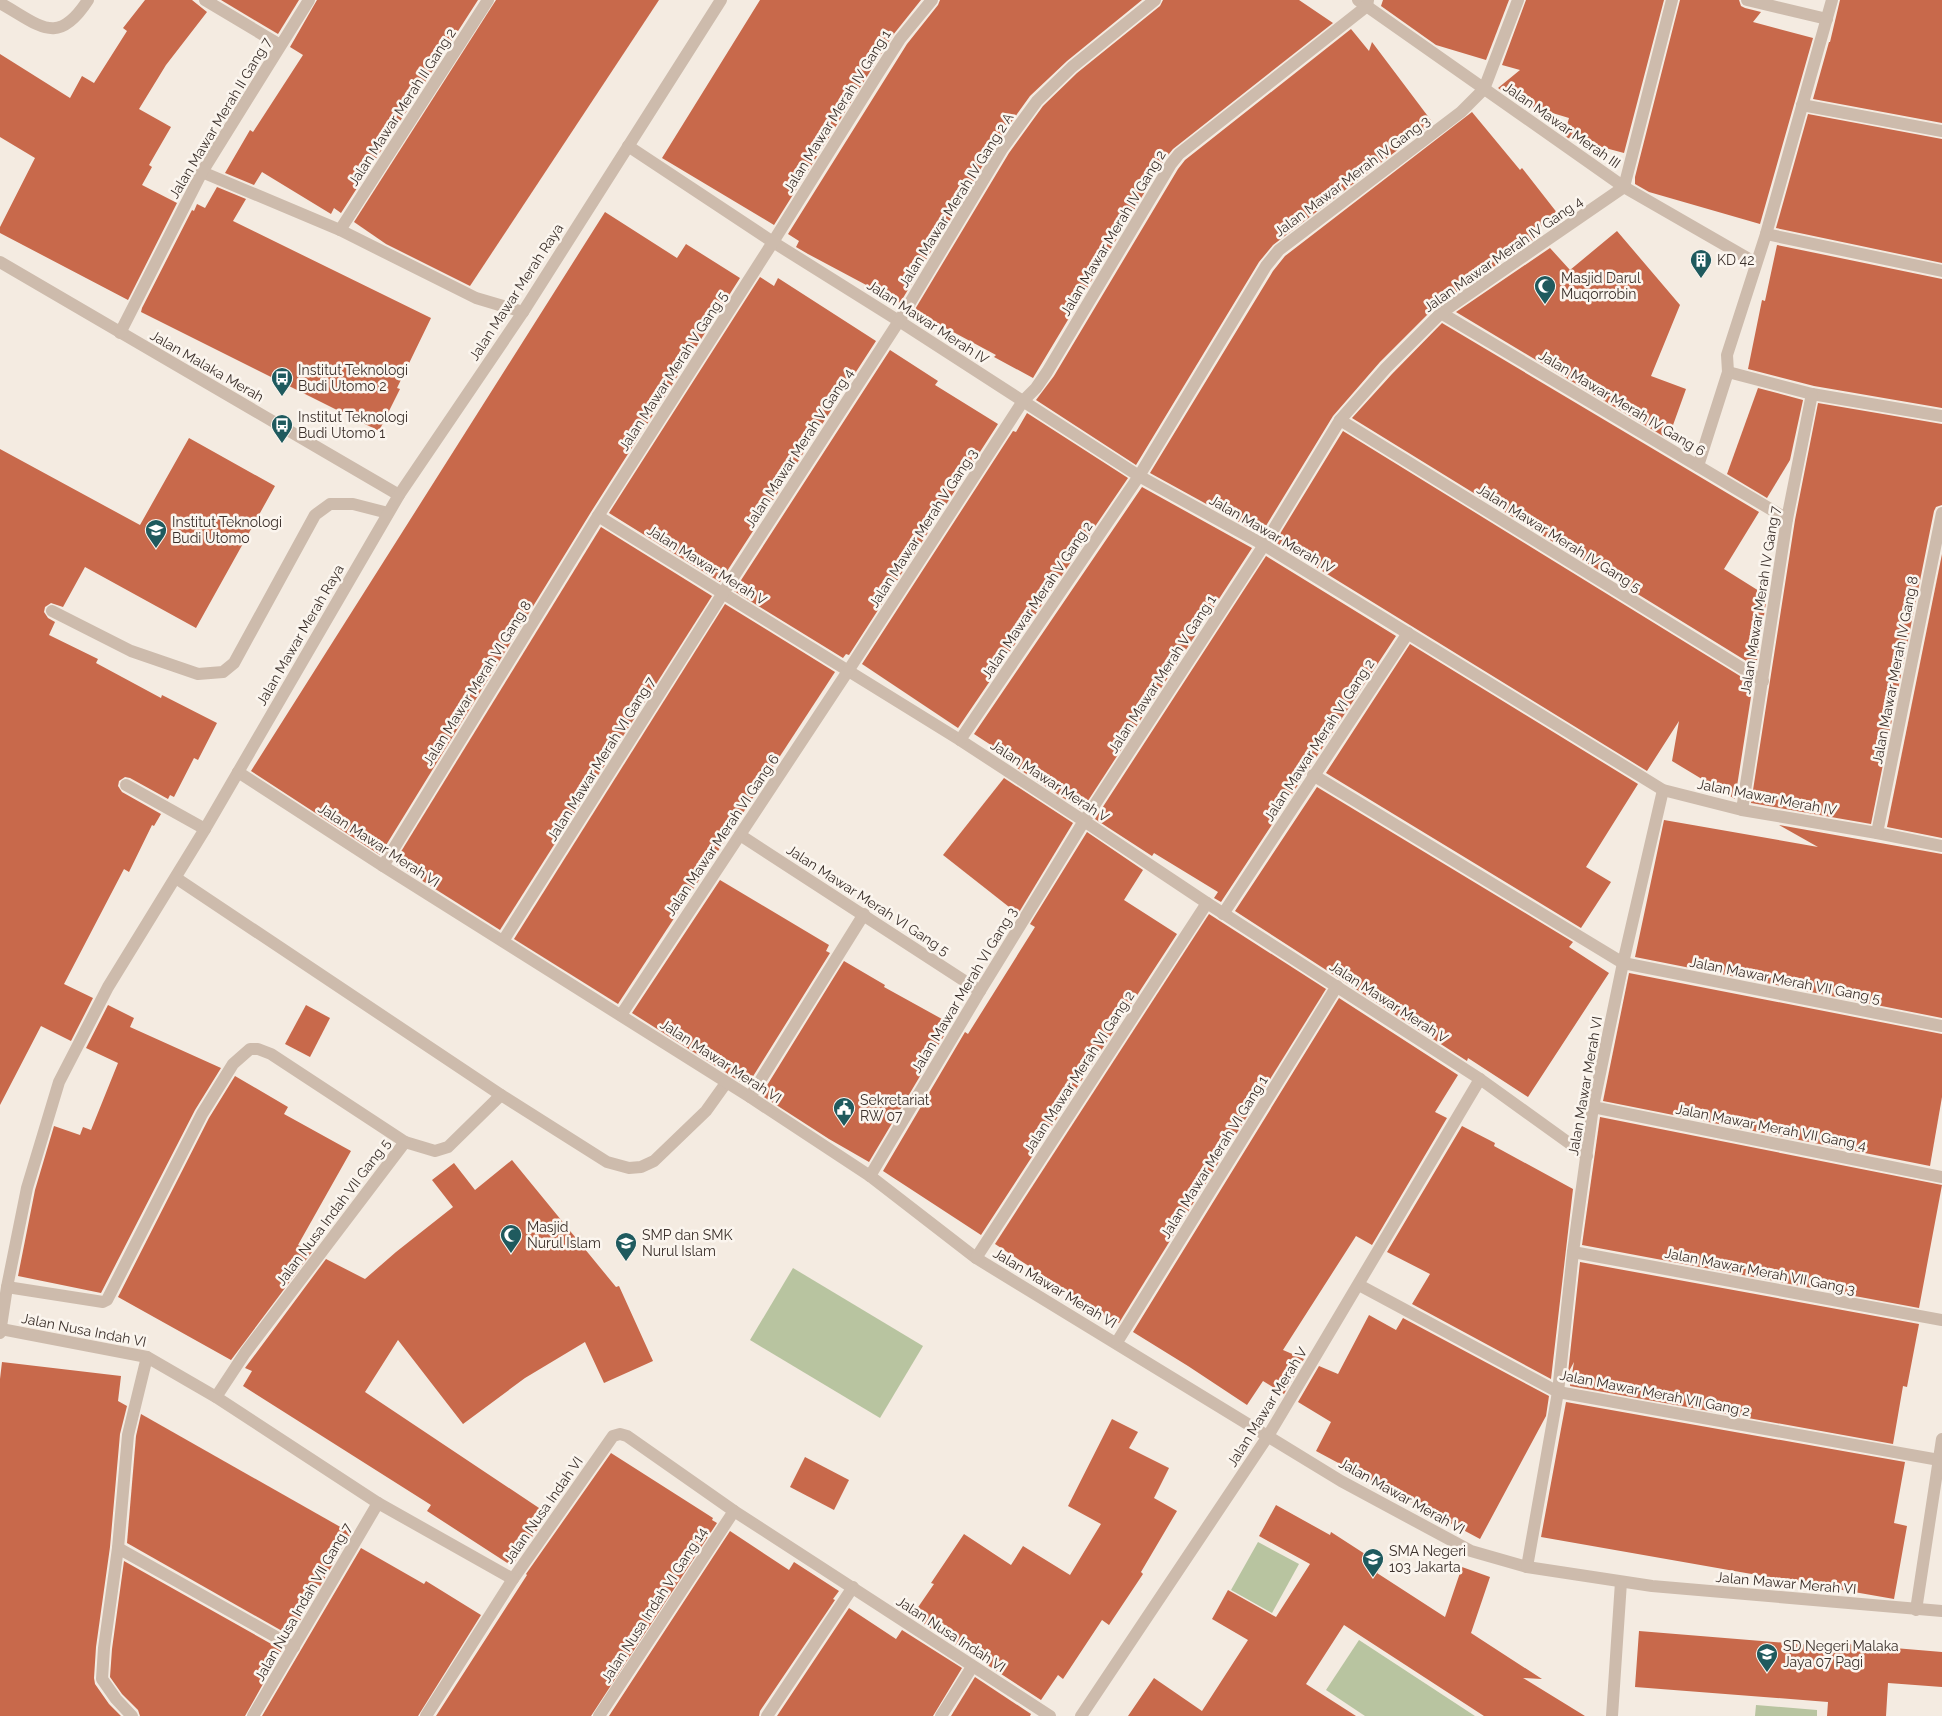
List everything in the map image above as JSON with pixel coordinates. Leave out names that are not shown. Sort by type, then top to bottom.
[{"type":"street","points":[[0,3],[45,28],[56,29],[65,26],[78,15],[88,0]]},
{"type":"street","points":[[205,0],[280,45]]},
{"type":"street","name":"Jalan Mawar Merah II Gang 7","points":[[120,333],[202,172],[309,0]]},
{"type":"street","name":"Jalan Mawar Merah II Gang 2","points":[[340,230],[488,0]]},
{"type":"street","name":"Jalan Mawar Merah Raya","points":[[0,1333],[7,1287],[27,1188],[59,1082],[108,987],[205,829],[399,495],[523,312],[721,0]]},
{"type":"street","name":"Jalan Mawar Merah IV Gang 1","points":[[773,242],[900,39],[932,0]]},
{"type":"street","name":"Jalan Mawar Merah IV Gang 2 A","points":[[899,320],[1002,148],[1037,101],[1072,67],[1155,0]]},
{"type":"street","points":[[1484,88],[1518,0]]},
{"type":"street","points":[[1624,187],[1672,0]]},
{"type":"street","points":[[1747,0],[1827,19]]},
{"type":"street","points":[[1698,466],[1728,372],[1727,355],[1766,234],[1832,0]]},
{"type":"street","name":"Jalan Mawar Merah III","points":[[1365,2],[1624,187],[1756,263]]},
{"type":"street","name":"Jalan Mawar Merah IV Gang 2","points":[[1022,401],[1036,388],[1048,372],[1161,179],[1179,154],[1365,2]]},
{"type":"street","name":"Jalan Mawar Merah IV Gang 3","points":[[1139,476],[1266,266],[1279,250],[1461,112],[1484,88]]},
{"type":"street","points":[[1802,105],[1942,131]]},
{"type":"street","name":"Jalan Mawar Merah IV","points":[[628,146],[773,242],[899,320],[1139,476],[1264,544],[1481,676],[1663,790],[1742,810],[1942,846]]},
{"type":"street","points":[[202,172],[340,230],[476,298],[523,312]]},
{"type":"street","name":"Jalan Mawar Merah IV Gang 4","points":[[1264,544],[1340,420],[1386,368],[1440,313],[1624,187]]},
{"type":"street","points":[[1766,234],[1942,271]]},
{"type":"street","name":"Jalan Mawar Merah V Gang 5","points":[[598,516],[773,242]]},
{"type":"street","name":"Jalan Malaka Merah","points":[[0,262],[399,495]]},
{"type":"street","name":"Jalan Mawar Merah IV Gang 6","points":[[1440,313],[1787,519]]},
{"type":"street","name":"Jalan Mawar Merah V Gang 4","points":[[723,593],[899,320]]},
{"type":"street","points":[[1728,372],[1812,394],[1942,416]]},
{"type":"street","name":"Jalan Mawar Merah IV Gang 7","points":[[1742,810],[1787,519],[1812,394]]},
{"type":"street","name":"Jalan Mawar Merah V Gang 3","points":[[848,670],[1022,401]]},
{"type":"street","name":"Jalan Mawar Merah IV Gang 5","points":[[1340,420],[1763,681]]},
{"type":"street","name":"Jalan Mawar Merah V Gang 2","points":[[960,740],[1139,476]]},
{"type":"street","points":[[52,611],[130,651],[198,674],[223,672],[234,663],[315,515],[330,504],[353,504],[388,513]]},
{"type":"street","name":"Jalan Mawar Merah IV Gang 8","points":[[1877,833],[1942,513]]},
{"type":"street","name":"Jalan Mawar Merah V","points":[[598,516],[960,740],[1223,914],[1480,1079],[1587,1156]]},
{"type":"street","name":"Jalan Mawar Merah VI Gang 8","points":[[382,866],[598,516]]},
{"type":"street","name":"Jalan Mawar Merah V Gang 1","points":[[1084,821],[1264,544]]},
{"type":"street","name":"Jalan Mawar Merah VI Gang 7","points":[[503,941],[723,593]]},
{"type":"street","name":"Jalan Mawar Merah VI Gang 2","points":[[1223,914],[1408,633]]},
{"type":"street","name":"Jalan Mawar Merah VI Gang 6","points":[[621,1015],[848,670]]},
{"type":"street","name":"Jalan Mawar Merah VI","points":[[238,772],[382,866],[750,1097],[870,1176],[976,1258],[1117,1342],[1341,1481],[1471,1551],[1527,1567],[1621,1582],[1942,1611]]},
{"type":"street","points":[[1313,775],[1623,963]]},
{"type":"street","points":[[126,785],[205,829]]},
{"type":"street","name":"Jalan Mawar Merah VI","points":[[1527,1567],[1558,1392],[1573,1252],[1593,1107],[1623,963],[1663,790]]},
{"type":"street","name":"Jalan Mawar Merah VI Gang 3","points":[[870,1176],[1084,821]]},
{"type":"street","name":"Jalan Mawar Merah VI Gang 5","points":[[740,835],[980,991]]},
{"type":"street","points":[[176,878],[501,1096],[608,1162],[629,1168],[641,1167],[654,1161],[706,1111],[726,1083]]},
{"type":"street","name":"Jalan Mawar Merah VI Gang 2","points":[[976,1258],[1207,903]]},
{"type":"street","points":[[750,1097],[864,914]]},
{"type":"street","name":"Jalan Mawar Merah VII Gang 5","points":[[1623,963],[1942,1026]]},
{"type":"street","name":"Jalan Mawar Merah VI Gang 1","points":[[1117,1342],[1337,986]]},
{"type":"street","name":"Jalan Nusa Indah VII Gang 5","points":[[7,1287],[103,1302],[111,1295],[202,1114],[233,1064],[250,1048],[271,1054],[405,1142],[245,1353],[216,1397]]},
{"type":"street","name":"Jalan Mawar Merah V","points":[[1081,1716],[1268,1436],[1480,1079]]},
{"type":"street","points":[[405,1142],[435,1151],[448,1147],[501,1096]]},
{"type":"street","name":"Jalan Mawar Merah VII Gang 4","points":[[1593,1107],[1942,1177]]},
{"type":"street","name":"Jalan Mawar Merah VII Gang 3","points":[[1573,1252],[1942,1320]]},
{"type":"street","name":"Jalan Mawar Merah VII Gang 2","points":[[1359,1284],[1558,1392],[1939,1460]]},
{"type":"street","name":"Jalan Nusa Indah VI","points":[[1,1329],[147,1357],[216,1397],[378,1503],[513,1579],[613,1436],[620,1434],[626,1436],[734,1511],[1050,1716]]},
{"type":"street","points":[[132,1716],[116,1699],[102,1679],[104,1648],[118,1548],[128,1435],[147,1357]]},
{"type":"street","points":[[1916,1610],[1942,1439]]},
{"type":"street","name":"Jalan Nusa Indah VII Gang 7","points":[[254,1716],[378,1503]]},
{"type":"street","name":"Jalan Nusa Indah VI Gang 14","points":[[599,1716],[734,1511]]},
{"type":"street","points":[[118,1548],[294,1647]]},
{"type":"street","points":[[426,1716],[513,1579]]},
{"type":"street","points":[[1612,1716],[1621,1582]]},
{"type":"street","points":[[767,1716],[853,1587]]},
{"type":"street","points":[[940,1716],[972,1667]]},
{"type":"green space","points":[[793,1268],[923,1346],[880,1418],[750,1340]]},
{"type":"green space","points":[[1258,1542],[1299,1564],[1272,1613],[1231,1590]]},
{"type":"green space","points":[[1359,1640],[1475,1716],[1365,1716],[1326,1690]]},
{"type":"green space","points":[[1756,1705],[1817,1710],[1817,1716],[1755,1716]]},
{"type":"building","points":[[145,0],[192,0],[207,12],[166,65],[139,109],[171,127],[149,165],[152,167],[142,185],[177,203],[128,300],[0,233],[0,227],[35,158],[0,137],[0,54],[70,98],[82,76],[94,83],[127,31],[123,28]]},
{"type":"building","points":[[221,0],[299,0],[278,34]]},
{"type":"building","points":[[317,0],[478,0],[341,213],[334,208],[331,214],[262,172],[254,185],[225,173],[250,130],[253,132],[303,55],[290,47]]},
{"type":"building","points":[[496,0],[659,0],[470,286],[386,244],[354,222]]},
{"type":"building","points":[[760,0],[921,0],[893,35],[774,225],[662,158]]},
{"type":"building","points":[[940,0],[1142,0],[1067,61],[1030,96],[995,145],[900,303],[796,247],[799,241],[788,234],[907,44]]},
{"type":"building","points":[[1163,0],[1299,0],[1333,23],[1173,149],[1164,160],[1033,378],[994,357],[996,355],[914,311],[1009,153],[1043,106],[1077,73],[1160,6]]},
{"type":"building","points":[[1383,0],[1509,0],[1486,60],[1436,45],[1381,6]]},
{"type":"building","points":[[1526,0],[1664,0],[1624,153],[1568,138],[1564,135],[1569,118],[1519,103],[1498,88],[1520,70],[1502,65]]},
{"type":"building","points":[[1680,0],[1739,0],[1741,6],[1761,12],[1753,22],[1813,38],[1760,224],[1649,192],[1635,184],[1635,177]]},
{"type":"building","points":[[1840,0],[1942,0],[1942,123],[1813,99]]},
{"type":"building","points":[[1351,29],[1369,51],[1372,42],[1433,123],[1273,245],[1259,262],[1136,465],[1036,400],[1054,376],[1185,160]]},
{"type":"building","points":[[1472,112],[1520,170],[1522,168],[1558,214],[1535,231],[1539,236],[1436,306],[1380,362],[1333,416],[1261,534],[1150,473],[1273,271],[1285,256]]},
{"type":"building","points":[[1808,114],[1942,139],[1942,263],[1776,228]]},
{"type":"building","points":[[217,187],[246,199],[233,221],[431,318],[397,388],[400,389],[379,431],[141,312],[192,210],[194,211],[197,204],[205,208]]},
{"type":"building","points":[[605,212],[677,258],[686,244],[740,278],[591,512],[380,855],[251,771]]},
{"type":"building","points":[[1617,231],[1680,305],[1651,376],[1686,389],[1668,439],[1456,312],[1550,248],[1570,270]]},
{"type":"building","points":[[1777,245],[1942,279],[1942,408],[1814,386],[1748,369],[1762,300],[1765,301]]},
{"type":"building","points":[[760,277],[774,286],[778,278],[876,341],[720,582],[609,513]]},
{"type":"building","points":[[1442,323],[1759,512],[1724,569],[1767,596],[1756,667],[1352,418]]},
{"type":"building","points":[[890,350],[938,381],[935,385],[998,424],[849,655],[846,654],[843,658],[734,591]]},
{"type":"building","points":[[1758,388],[1803,400],[1790,460],[1767,498],[1727,474]]},
{"type":"building","points":[[1818,403],[1942,424],[1942,505],[1936,507],[1934,511],[1871,824],[1751,803],[1795,520]]},
{"type":"building","points":[[1027,413],[1128,478],[958,728],[862,664],[1013,431],[1016,432]]},
{"type":"building","points":[[1343,431],[1753,684],[1735,799],[1672,761],[1679,721],[1647,771],[1275,542]]},
{"type":"building","points":[[189,438],[275,486],[196,628],[85,567],[63,607],[51,603],[45,607],[44,612],[48,618],[55,622],[49,635],[98,659],[96,663],[161,698],[162,695],[217,723],[198,760],[194,758],[174,797],[170,795],[168,799],[130,778],[125,777],[119,781],[118,786],[122,792],[161,814],[154,826],[152,825],[129,872],[124,869],[64,984],[93,998],[71,1041],[41,1026],[0,1105],[0,449],[140,525]]},
{"type":"building","points":[[1142,487],[1252,548],[1082,810],[1014,766],[1017,762],[974,734]]},
{"type":"building","points":[[601,527],[712,596],[500,930],[394,863]]},
{"type":"building","points":[[1942,554],[1942,838],[1887,827]]},
{"type":"building","points":[[1266,556],[1396,636],[1221,902],[1214,898],[1218,892],[1154,853],[1152,856],[1095,819]]},
{"type":"building","points":[[725,604],[835,672],[618,1004],[514,939]]},
{"type":"building","points":[[1410,644],[1638,784],[1586,867],[1611,882],[1581,928],[1326,773]]},
{"type":"building","points":[[1004,778],[1073,823],[1018,914],[943,855]]},
{"type":"building","points":[[1317,787],[1573,942],[1569,947],[1609,973],[1528,1097],[1468,1058],[1467,1061],[1235,911]]},
{"type":"building","points":[[1664,820],[1818,847],[1779,825],[1942,854],[1942,1018],[1635,957]]},
{"type":"building","points":[[1087,832],[1143,870],[1124,900],[1177,934],[981,1235],[883,1171],[965,1032],[968,1034],[1035,927],[1030,924]]},
{"type":"building","points":[[720,880],[829,945],[826,951],[830,953],[747,1086],[632,1013]]},
{"type":"building","points":[[1209,914],[1326,989],[1119,1323],[1116,1323],[995,1244]]},
{"type":"building","points":[[844,961],[885,985],[884,987],[951,1024],[869,1162],[829,1139],[761,1095]]},
{"type":"building","points":[[1629,973],[1942,1034],[1942,1097],[1930,1166],[1603,1101]]},
{"type":"building","points":[[1339,998],[1458,1075],[1435,1112],[1447,1118],[1372,1245],[1356,1236],[1283,1350],[1304,1359],[1284,1394],[1263,1381],[1247,1405],[1133,1332]]},
{"type":"building","points":[[108,1005],[134,1018],[130,1027],[221,1068],[195,1110],[101,1293],[18,1276],[35,1190],[54,1126],[80,1135],[83,1127],[91,1130],[118,1063],[86,1048]]},
{"type":"building","points":[[306,1005],[330,1018],[310,1057],[285,1044]]},
{"type":"building","points":[[235,1076],[288,1107],[284,1114],[351,1151],[298,1245],[312,1252],[231,1360],[118,1297],[209,1118]]},
{"type":"building","points":[[1600,1117],[1942,1185],[1919,1308],[1582,1245]]},
{"type":"building","points":[[1462,1126],[1495,1143],[1494,1146],[1573,1189],[1551,1379],[1412,1304],[1430,1274],[1387,1252]]},
{"type":"building","points":[[512,1160],[616,1287],[619,1286],[653,1361],[604,1383],[585,1342],[525,1378],[463,1424],[398,1340],[365,1392],[548,1514],[512,1566],[427,1511],[431,1505],[243,1386],[252,1371],[245,1368],[326,1259],[365,1279],[453,1207],[432,1180],[454,1163],[475,1190]]},
{"type":"building","points":[[1580,1262],[1919,1324],[1907,1387],[1903,1386],[1893,1444],[1570,1386],[1574,1362],[1568,1373]]},
{"type":"building","points":[[1369,1315],[1396,1330],[1403,1318],[1549,1396],[1546,1416],[1480,1539],[1316,1451],[1331,1422],[1298,1402],[1319,1366],[1338,1374]]},
{"type":"building","points":[[2,1362],[121,1376],[118,1401],[127,1406],[120,1434],[110,1547],[96,1647],[94,1678],[95,1684],[109,1704],[121,1716],[0,1716],[0,1379]]},
{"type":"building","points":[[1566,1402],[1905,1462],[1894,1523],[1907,1526],[1894,1599],[1541,1537]]},
{"type":"building","points":[[141,1414],[351,1533],[291,1636],[127,1543],[136,1436]]},
{"type":"building","points":[[1112,1419],[1138,1432],[1129,1448],[1169,1468],[1154,1498],[1177,1511],[1141,1572],[1143,1574],[1109,1625],[1102,1620],[1063,1679],[1058,1675],[1041,1700],[912,1616],[934,1584],[931,1583],[964,1534],[1011,1565],[1023,1546],[1070,1575],[1101,1524],[1068,1506]]},
{"type":"building","points":[[611,1453],[713,1518],[712,1520],[717,1523],[591,1716],[436,1716],[526,1574]]},
{"type":"building","points":[[805,1457],[849,1480],[834,1510],[790,1487]]},
{"type":"building","points":[[1276,1505],[1330,1535],[1331,1532],[1382,1565],[1377,1573],[1445,1617],[1462,1567],[1490,1577],[1471,1633],[1542,1679],[1523,1678],[1585,1716],[1484,1716],[1344,1625],[1306,1684],[1356,1716],[1128,1716],[1154,1678],[1202,1711],[1248,1640],[1212,1619],[1228,1590],[1276,1617],[1310,1564],[1259,1536]]},
{"type":"building","points":[[730,1531],[789,1570],[794,1562],[839,1591],[833,1599],[835,1600],[760,1711],[759,1716],[609,1716]]},
{"type":"building","points":[[361,1548],[424,1584],[426,1581],[481,1615],[418,1716],[262,1716]]},
{"type":"building","points":[[124,1561],[282,1650],[245,1716],[140,1716],[138,1710],[122,1694],[110,1677]]},
{"type":"building","points":[[849,1608],[896,1639],[902,1630],[962,1668],[933,1716],[777,1716]]},
{"type":"building","points":[[1639,1631],[1835,1647],[1835,1643],[1942,1652],[1942,1687],[1888,1683],[1886,1716],[1827,1716],[1828,1702],[1635,1687]]},
{"type":"building","points":[[975,1677],[1031,1714],[1030,1716],[951,1716]]},
{"type":"place","name":"KD 42","points":[[1701,279]]},
{"type":"place","name":"Masjid Darul Muqorrobin","points":[[1545,305]]},
{"type":"place","name":"Institut Teknologi Budi Utomo 2","points":[[282,397]]},
{"type":"place","name":"Institut Teknologi Budi Utomo 1","points":[[282,444]]},
{"type":"place","name":"Institut Teknologi Budi Utomo","points":[[156,549]]},
{"type":"place","name":"Sekretariat RW 07","points":[[844,1127]]},
{"type":"place","name":"Masjid Nurul Islam","points":[[511,1254]]},
{"type":"place","name":"SMP dan SMK Nurul Islam","points":[[626,1262]]},
{"type":"place","name":"SMA Negeri 103 Jakarta","points":[[1373,1578]]},
{"type":"place","name":"SD Negeri Malaka Jaya 07 Pagi","points":[[1767,1673]]}]
